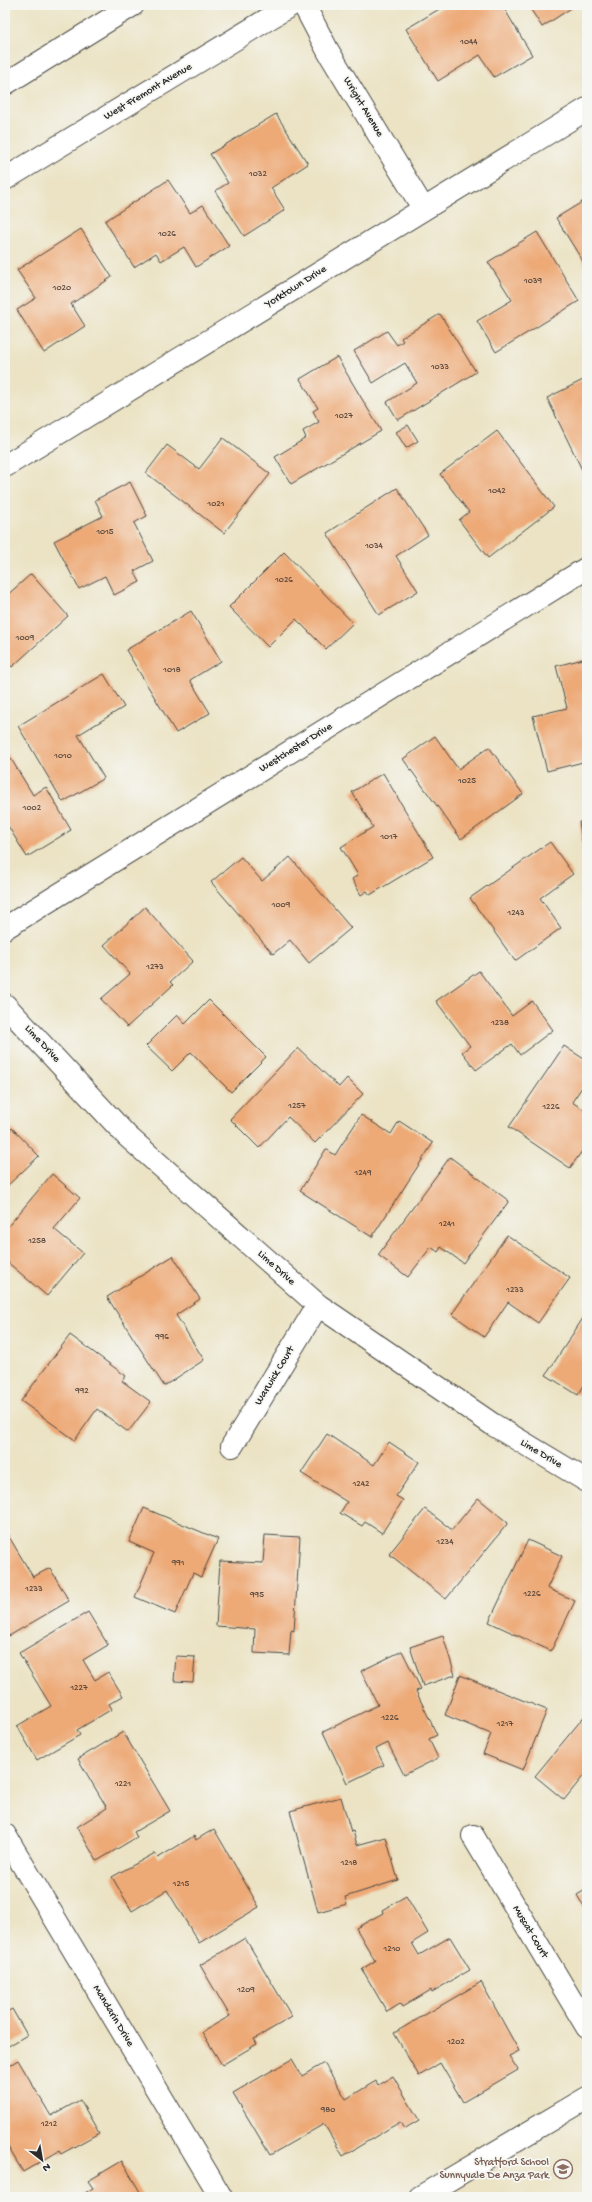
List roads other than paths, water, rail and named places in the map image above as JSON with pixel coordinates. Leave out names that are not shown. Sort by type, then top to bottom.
[{"type":"street","points":[[5,84],[133,5]]},
{"type":"street","name":"West Fremont Avenue","points":[[5,180],[291,5]]},
{"type":"street","name":"Wright Avenue","points":[[304,5],[328,50],[423,208]]},
{"type":"street","name":"Yorktown Drive","points":[[5,466],[423,208],[587,109]]},
{"type":"street","name":"Westchester Drive","points":[[5,928],[587,568]]},
{"type":"street","name":"Lime Drive","points":[[5,1005],[126,1136],[318,1305],[492,1424],[587,1482]]},
{"type":"street","name":"Warwick Court","points":[[232,1446],[318,1305]]},
{"type":"street","name":"Mandarin Drive","points":[[5,1835],[221,2197]]},
{"type":"street","name":"Muscat Court","points":[[473,1836],[587,2027]]},
{"type":"street","points":[[420,2197],[587,2098]]},
{"type":"place","name":"Stratford School Sunnyvale De Anza Park","points":[[563,2169]]}]
